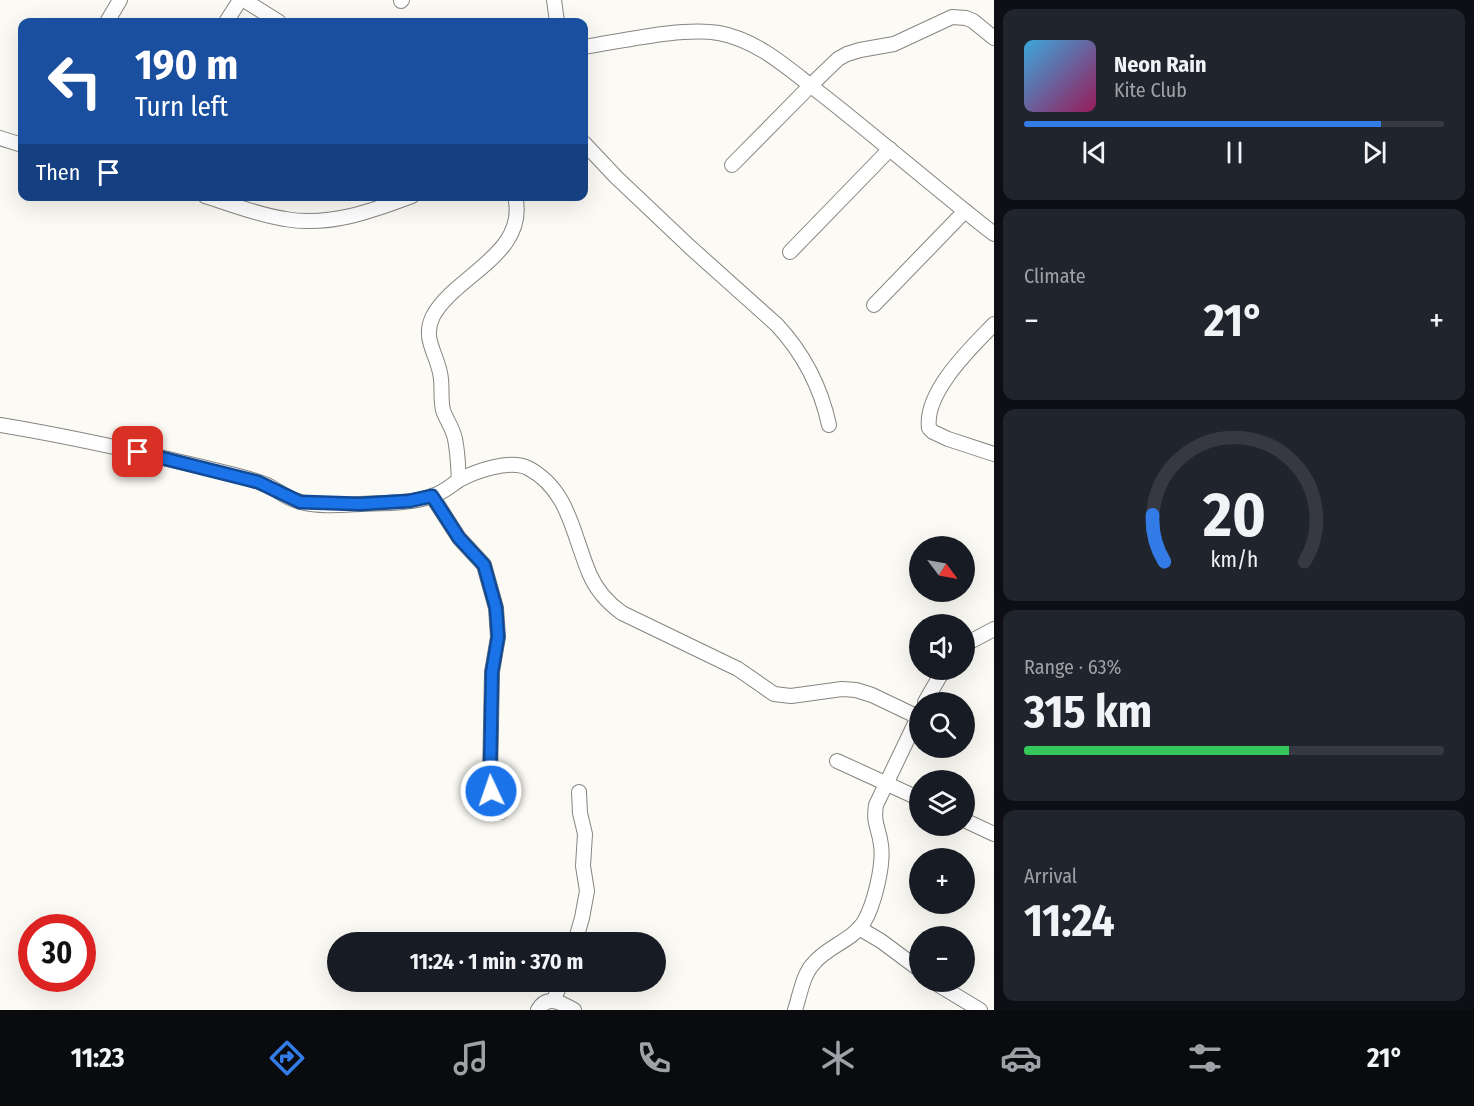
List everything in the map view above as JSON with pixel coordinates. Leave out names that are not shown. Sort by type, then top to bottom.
[{"type":"street","points":[[109,18],[120,0]]},
{"type":"street","points":[[229,18],[242,0],[272,18]]},
{"type":"street","points":[[554,0],[556,18]]},
{"type":"street","points":[[732,165],[810,86],[838,59],[847,54],[894,44],[952,17],[973,21],[994,38]]},
{"type":"street","points":[[588,46],[681,33],[721,33],[755,46],[890,148],[994,234]]},
{"type":"street","points":[[0,138],[18,144]]},
{"type":"street","points":[[588,147],[616,177],[790,339],[818,387],[824,401],[829,425]]},
{"type":"street","points":[[790,252],[890,148]]},
{"type":"street","points":[[221,201],[264,214],[305,221],[345,218],[399,201]]},
{"type":"street","points":[[459,480],[455,438],[442,407],[440,371],[429,341],[430,323],[441,306],[505,244],[516,216],[515,201]]},
{"type":"street","points":[[874,305],[965,211]]},
{"type":"street","points":[[994,324],[968,351],[942,384],[934,403],[929,428],[939,435],[994,454]]},
{"type":"street","points":[[0,425],[179,461],[246,478],[300,502],[360,504],[409,501],[432,496],[449,489],[459,480],[498,466],[509,464],[525,466],[552,488],[561,501],[590,574],[609,603],[633,620],[674,637],[738,669],[774,694],[791,696],[842,689],[856,690],[872,694],[909,711]]},
{"type":"street","points":[[432,496],[459,538],[484,565],[496,608],[498,637],[492,672],[490,780],[495,801],[501,812]]},
{"type":"street","points":[[975,639],[994,629]]},
{"type":"street","points":[[795,1010],[804,981],[814,962],[854,934],[866,918],[879,875],[881,846],[875,828],[876,805],[909,735]]},
{"type":"street","points":[[837,761],[909,795]]},
{"type":"street","points":[[578,932],[587,891],[583,866],[585,834],[580,813],[579,792]]},
{"type":"street","points":[[975,825],[994,834]]},
{"type":"street","points":[[860,928],[909,962]]},
{"type":"street","points":[[554,1000],[557,992]]},
{"type":"street","points":[[951,992],[980,1010]]},
{"type":"street","points":[[538,1010],[546,1001],[554,1000],[574,1010]]},
{"type":"route","points":[[138,452],[258,482],[300,502],[360,504],[409,501],[432,496],[459,538],[484,565],[496,608],[498,637],[492,672],[491,791]]}]
